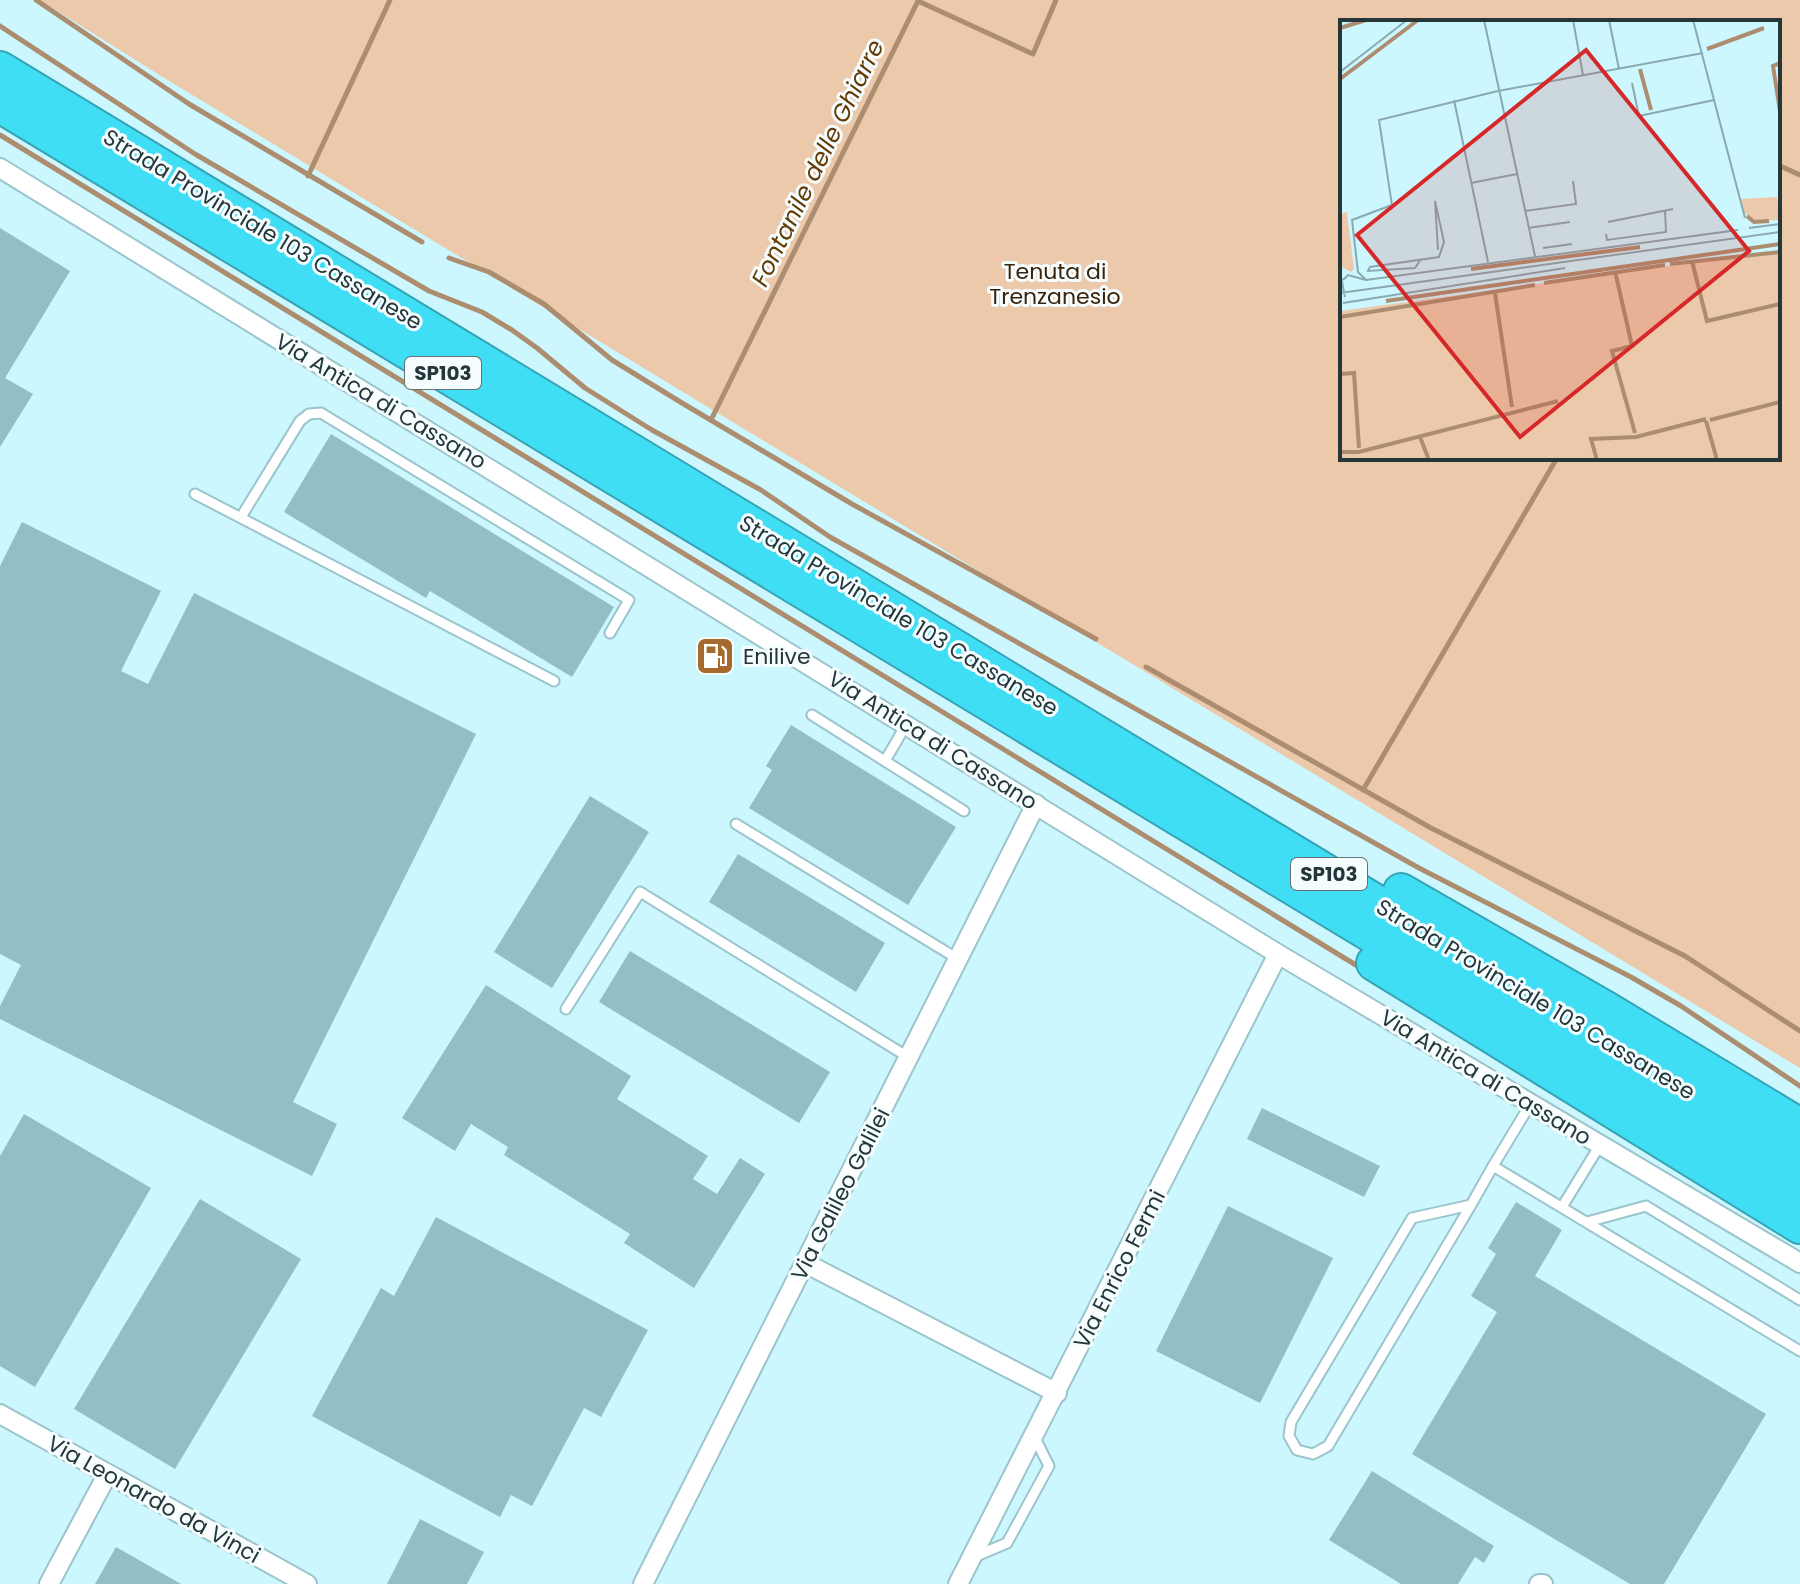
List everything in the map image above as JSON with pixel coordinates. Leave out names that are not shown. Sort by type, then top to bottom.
[{"type":"highway","name":"Strada Provinciale 103 Cassanese","points":[[0,69],[1800,1159]]},
{"type":"highway","name":"Strada Provinciale 103 Cassanese","points":[[0,105],[1800,1194]]},
{"type":"highway","name":"SP103","points":[[857,589],[1131,737],[1606,1009],[1800,1126]]},
{"type":"highway","name":"SP103","points":[[886,642],[992,720],[1416,990],[1800,1226]]},
{"type":"street","points":[[0,168],[29,186]]},
{"type":"street","points":[[0,177],[29,186]]},
{"type":"street","name":"Via Antica di Cassano","points":[[29,186],[907,723],[1278,954],[1800,1263]]},
{"type":"street","name":"Via Galileo Galilei","points":[[643,1584],[1036,804]]},
{"type":"street","name":"Via Enrico Fermi","points":[[958,1584],[1278,954]]},
{"type":"street","points":[[805,1263],[1057,1393]]},
{"type":"street","name":"Via Leonardo da Vinci","points":[[0,1414],[307,1584]]},
{"type":"street","points":[[49,1584],[107,1475]]},
{"type":"lane","points":[[241,517],[300,421],[309,414],[321,413],[629,600],[610,633]]},
{"type":"lane","points":[[195,494],[554,681]]},
{"type":"lane","points":[[812,715],[964,811]]},
{"type":"lane","points":[[885,761],[907,723]]},
{"type":"lane","points":[[736,824],[958,959]]},
{"type":"lane","points":[[566,1009],[640,892],[908,1057]]},
{"type":"lane","points":[[1471,1205],[1412,1218],[1291,1422],[1289,1436],[1297,1450],[1313,1454],[1328,1446],[1471,1205],[1493,1166],[1531,1103]]},
{"type":"lane","points":[[1562,1207],[1600,1145]]},
{"type":"lane","points":[[1493,1166],[1800,1351]]},
{"type":"lane","points":[[1587,1222],[1646,1206],[1800,1300]]},
{"type":"lane","points":[[971,1558],[1007,1543],[1049,1466],[1034,1436]]},
{"type":"green space","name":"Tenuta di Trenzanesio","points":[[40,0],[1800,0],[1800,1068],[161,76]]},
{"type":"building","points":[[0,228],[70,271],[5,378],[33,394],[0,447]]},
{"type":"building","points":[[331,434],[614,607],[572,677],[430,591],[426,598],[284,512]]},
{"type":"building","points":[[22,522],[161,591],[121,671],[148,684],[194,593],[476,734],[293,1102],[337,1124],[312,1176],[0,1019],[0,1006],[21,965],[0,954],[0,566]]},
{"type":"building","points":[[791,725],[956,827],[908,905],[749,808],[772,770],[766,766]]},
{"type":"building","points":[[590,796],[649,832],[552,988],[494,952]]},
{"type":"building","points":[[738,854],[885,943],[856,992],[709,902]]},
{"type":"building","points":[[630,951],[830,1072],[799,1123],[599,1002]]},
{"type":"building","points":[[486,985],[631,1076],[617,1099],[708,1156],[693,1179],[717,1194],[740,1158],[765,1174],[694,1288],[624,1243],[630,1234],[504,1155],[508,1147],[471,1124],[455,1151],[402,1118]]},
{"type":"building","points":[[1262,1108],[1380,1166],[1364,1197],[1247,1139]]},
{"type":"building","points":[[24,1114],[151,1188],[35,1387],[0,1366],[0,1156]]},
{"type":"building","points":[[200,1199],[301,1259],[175,1469],[74,1409]]},
{"type":"building","points":[[1516,1202],[1562,1230],[1535,1276],[1766,1414],[1664,1584],[1630,1584],[1412,1454],[1497,1312],[1471,1296],[1496,1254],[1488,1248]]},
{"type":"building","points":[[1228,1206],[1333,1258],[1260,1403],[1156,1351]]},
{"type":"building","points":[[436,1217],[648,1330],[601,1417],[584,1408],[532,1506],[511,1495],[500,1517],[312,1416],[381,1288],[394,1296]]},
{"type":"building","points":[[1372,1471],[1494,1546],[1484,1563],[1475,1557],[1458,1584],[1401,1584],[1329,1540]]},
{"type":"building","points":[[420,1519],[484,1552],[467,1584],[387,1584]]},
{"type":"building","points":[[116,1547],[181,1584],[95,1584]]},
{"type":"waterway","points":[[36,0],[189,104],[422,242]]},
{"type":"waterway","points":[[308,176],[390,0]]},
{"type":"waterway","name":"Fontanile delle Ghiarre","points":[[711,420],[918,1],[1033,54],[1056,0]]},
{"type":"waterway","points":[[0,26],[195,154],[429,291],[482,312],[512,330],[585,388],[652,430],[761,490],[830,537],[1419,868],[1631,977],[1681,1006],[1800,1086]]},
{"type":"waterway","points":[[0,135],[1364,970]]},
{"type":"waterway","points":[[1780,166],[1800,175]]},
{"type":"waterway","points":[[449,258],[489,272],[544,304],[612,360],[682,403],[852,504],[1096,639]]},
{"type":"waterway","points":[[1363,790],[1556,460]]},
{"type":"waterway","points":[[1146,667],[1431,828],[1685,956],[1800,1031]]},
{"type":"place","name":"Enilive","points":[[715,656]]}]
